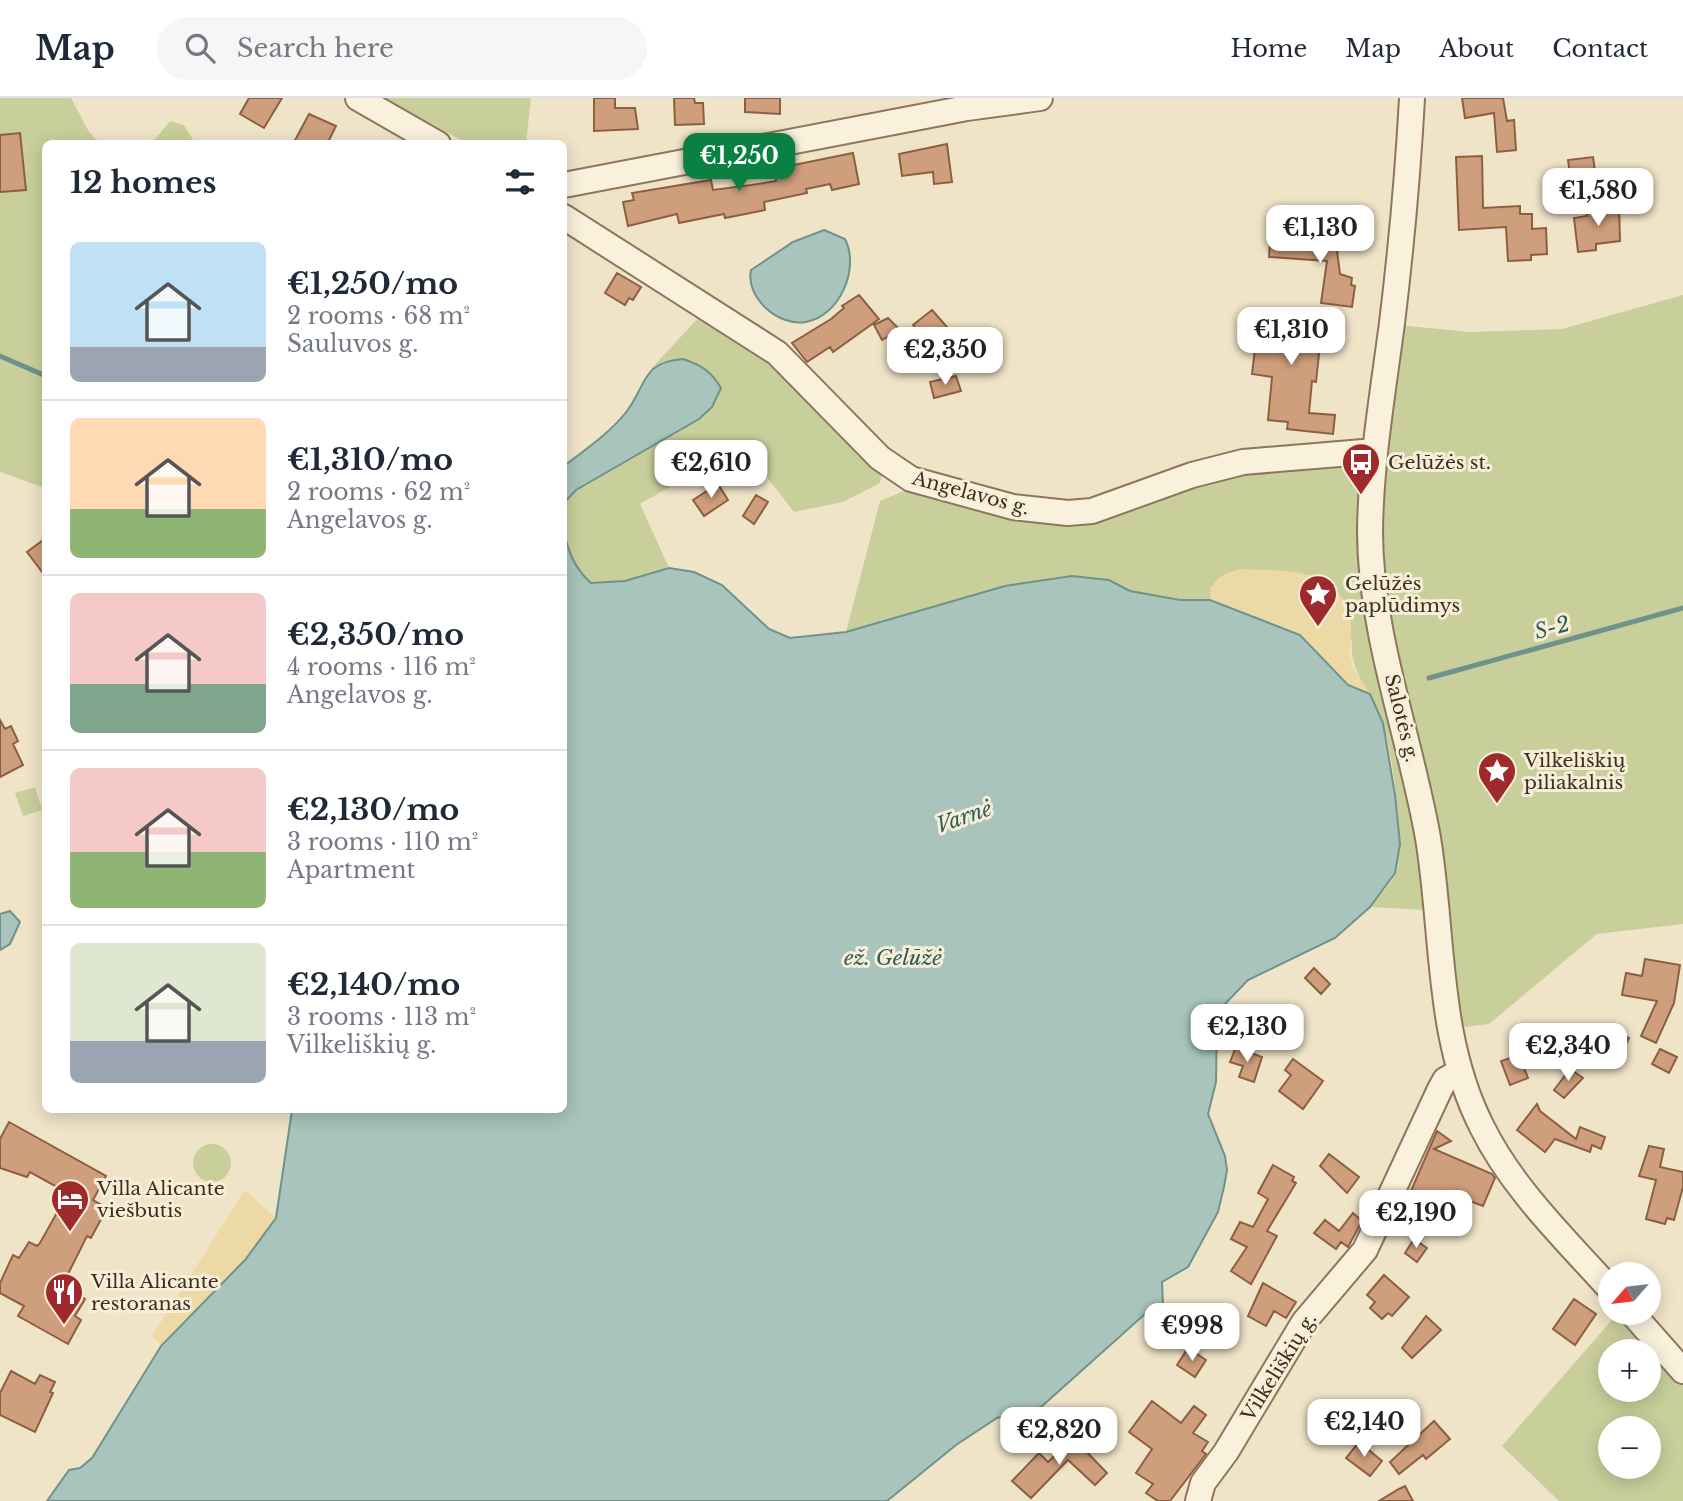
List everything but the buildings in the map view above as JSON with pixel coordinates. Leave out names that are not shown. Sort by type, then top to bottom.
[{"type":"street","points":[[358,98],[431,140]]},
{"type":"street","points":[[567,184],[967,108],[1040,98]]},
{"type":"street","name":"Salotės g.","points":[[1412,98],[1393,315],[1375,451],[1370,532],[1376,601],[1428,839],[1444,990],[1459,1072],[1482,1128],[1521,1188],[1598,1275]]},
{"type":"street","name":"Angelavos g.","points":[[567,219],[777,353],[880,458],[911,479],[1013,507],[1069,513],[1092,512],[1192,475],[1231,465],[1375,451]]},
{"type":"street","name":"Vilkeliškių g.","points":[[1200,1492],[1304,1322],[1365,1250],[1440,1089],[1445,1080],[1459,1072]]},
{"type":"street","points":[[1642,1325],[1683,1371]]},
{"type":"green space","points":[[0,98],[71,98],[89,132],[97,140],[42,140],[42,487],[0,472]]},
{"type":"green space","points":[[385,98],[531,98],[526,140],[461,140]]},
{"type":"green space","points":[[170,121],[184,125],[193,140],[154,140]]},
{"type":"green space","points":[[1683,295],[1683,924],[1597,934],[1489,1024],[1465,1027],[1459,1016],[1447,911],[1370,907],[1396,873],[1398,819],[1385,732],[1357,671],[1352,641],[1211,587],[1210,600],[1180,600],[1130,591],[1108,580],[1071,576],[1005,586],[846,632],[880,501],[904,491],[928,488],[1071,522],[1257,468],[1384,454],[1399,325],[1470,332],[1562,329]]},
{"type":"green space","points":[[700,316],[775,363],[878,467],[882,475],[880,483],[843,502],[794,512],[742,445],[640,504],[669,568],[625,581],[591,583],[576,565],[568,546],[567,500],[576,490],[699,419],[667,360],[650,370]]},
{"type":"green space","points":[[35,787],[42,810],[23,816],[15,793]]},
{"type":"green space","points":[[212,1144],[225,1150],[231,1163],[225,1176],[212,1182],[199,1176],[193,1163],[199,1150]]},
{"type":"green space","points":[[1608,1325],[1634,1325],[1647,1339],[1598,1339],[1598,1402],[1661,1402],[1661,1356],[1683,1381],[1683,1501],[1559,1501],[1502,1446]]},
{"type":"sand","name":"Gelūžės paplūdimys","points":[[1240,569],[1310,575],[1337,591],[1346,605],[1351,624],[1351,661],[1370,694],[1348,685],[1300,635],[1210,600],[1212,587],[1218,578]]},
{"type":"sand","points":[[245,1190],[276,1218],[245,1260],[161,1346],[152,1336]]},
{"type":"water","points":[[824,230],[845,239],[850,263],[844,289],[829,311],[818,318],[795,322],[775,315],[758,300],[750,280],[751,270],[793,242]]},
{"type":"water","points":[[683,359],[705,369],[713,377],[721,388],[712,407],[699,419],[576,490],[567,500],[567,464],[613,427],[627,411],[647,376],[660,365]]},
{"type":"water","name":"ež. Gelūžė","points":[[567,544],[573,560],[591,583],[625,581],[669,568],[694,572],[722,585],[769,629],[790,638],[846,632],[1005,586],[1072,576],[1109,580],[1130,591],[1180,600],[1210,600],[1300,635],[1348,685],[1370,694],[1383,723],[1395,795],[1400,844],[1395,873],[1370,907],[1335,938],[1248,980],[1222,1007],[1217,1019],[1216,1082],[1208,1114],[1225,1156],[1227,1170],[1218,1212],[1188,1267],[1162,1282],[1163,1305],[1146,1313],[1041,1407],[997,1418],[956,1445],[887,1501],[47,1501],[69,1470],[80,1468],[92,1458],[161,1346],[245,1260],[276,1218],[292,1113],[567,1113]]},
{"type":"water","points":[[10,911],[20,922],[10,944],[0,950],[0,914]]},
{"type":"waterway","name":"Varnė","points":[[0,356],[42,374]]},
{"type":"waterway","name":"S-2","points":[[1429,678],[1683,608]]},
{"type":"place","name":"Gelūžės st.","points":[[1361,496]]},
{"type":"place","name":"Gelūžės paplūdimys","points":[[1318,628]]},
{"type":"place","name":"Vilkeliškių piliakalnis","points":[[1497,805]]},
{"type":"place","name":"Villa Alicante viešbutis","points":[[70,1233]]},
{"type":"place","name":"Villa Alicante restoranas","points":[[64,1326]]}]
